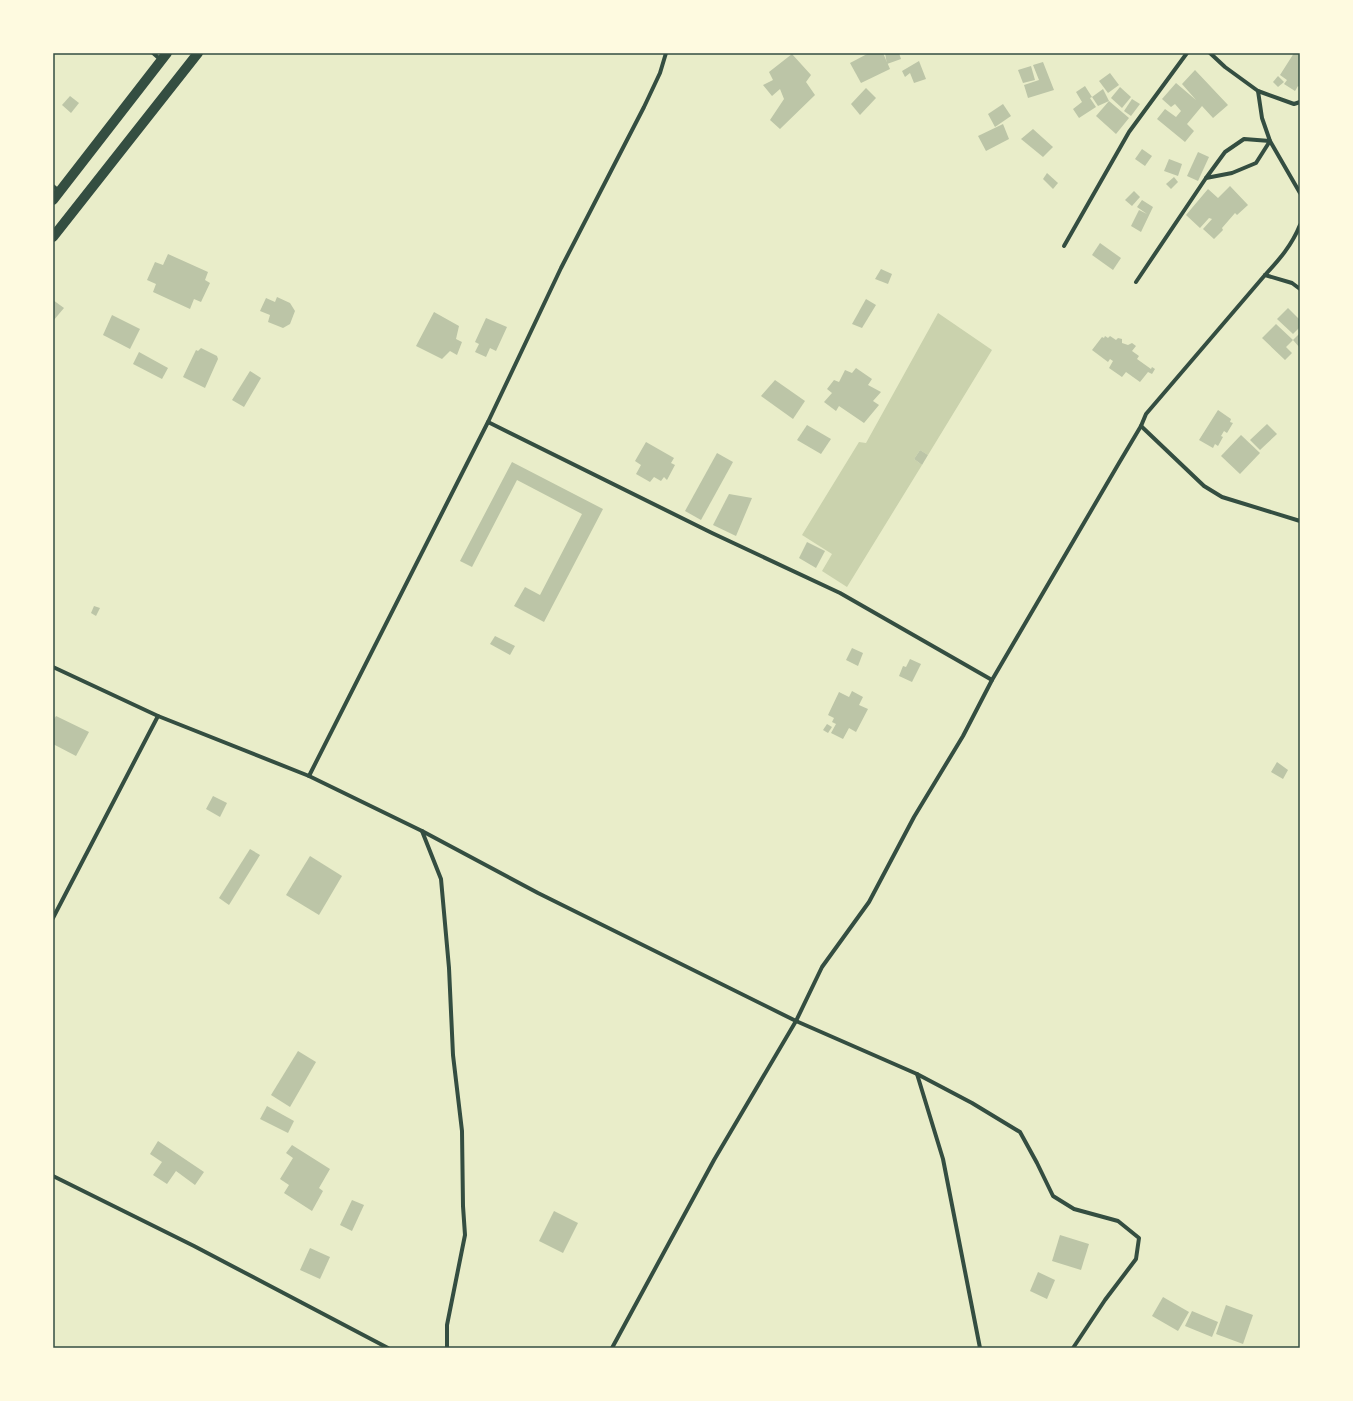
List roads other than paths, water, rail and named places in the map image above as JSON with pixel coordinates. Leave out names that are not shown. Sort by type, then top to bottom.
[{"type":"main road","points":[[53,237],[198,53]]},
{"type":"main road","points":[[55,192],[164,56]]},
{"type":"street","points":[[153,53],[164,56]]},
{"type":"street","points":[[309,776],[488,422],[561,268],[647,100],[660,73],[666,53]]},
{"type":"street","points":[[1064,246],[1129,132],[1187,53]]},
{"type":"street","points":[[1210,53],[1225,67],[1258,91],[1300,107]]},
{"type":"street","points":[[1258,91],[1262,118],[1270,141],[1300,193]]},
{"type":"street","points":[[1294,104],[1300,102]]},
{"type":"street","points":[[1136,282],[1206,178],[1226,152],[1244,139],[1270,141]]},
{"type":"street","points":[[1206,178],[1232,173],[1256,163],[1270,141]]},
{"type":"street","points":[[612,1348],[714,1160],[796,1021],[822,967],[869,902],[914,817],[963,736],[992,680],[1142,426],[1146,414],[1280,259],[1296,236],[1300,225]]},
{"type":"street","points":[[1265,275],[1292,283],[1300,290]]},
{"type":"street","points":[[488,422],[712,533],[840,593],[992,680]]},
{"type":"street","points":[[1142,426],[1204,486],[1222,497],[1300,521]]},
{"type":"street","points":[[53,667],[158,716],[309,776],[422,831],[538,893],[796,1021],[916,1074],[972,1103],[1020,1132],[1038,1163],[1053,1196],[1074,1209],[1118,1220],[1139,1238],[1136,1259],[1105,1300],[1073,1348]]},
{"type":"street","points":[[53,918],[158,716]]},
{"type":"street","points":[[422,831],[441,879],[449,968],[453,1055],[462,1131],[465,1234],[447,1325],[447,1348]]},
{"type":"street","points":[[916,1074],[943,1159],[980,1348]]},
{"type":"street","points":[[53,1176],[187,1243],[388,1348]]}]
